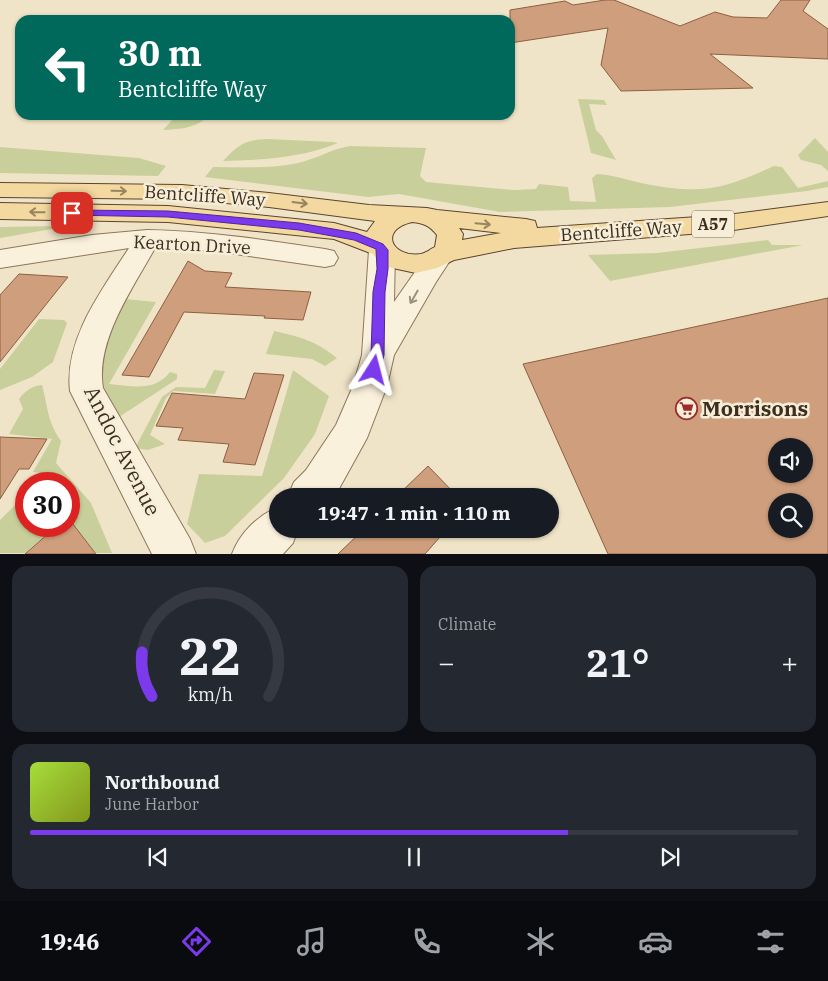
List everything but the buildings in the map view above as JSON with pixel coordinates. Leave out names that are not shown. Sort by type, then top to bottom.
[{"type":"main road","name":"Bentcliffe Way","points":[[0,190],[182,192],[269,200],[369,213],[408,214]]},
{"type":"main road","name":"Bentcliffe Way","points":[[442,255],[504,241],[597,231],[757,220],[828,209]]},
{"type":"main road","name":"Bentcliffe Way","points":[[0,212],[168,214],[334,232],[356,237],[381,248]]},
{"type":"main road","points":[[381,248],[378,239],[383,226],[398,217],[408,214],[498,225],[597,231]]},
{"type":"main road","points":[[434,218],[447,228],[450,234],[449,248],[442,255]]},
{"type":"main road","name":"A57","points":[[381,248],[398,261],[409,263],[426,262],[442,255]]},
{"type":"street","name":"Kearton Drive","points":[[0,259],[104,243],[147,239],[214,242],[325,258]]},
{"type":"street","name":"Andoc Avenue","points":[[147,239],[104,316],[89,351],[85,370],[87,391],[175,554]]},
{"type":"street","points":[[316,488],[349,438],[363,407],[378,355],[381,248]]},
{"type":"street","points":[[378,355],[426,275],[442,255]]},
{"type":"street","points":[[253,554],[269,537]]},
{"type":"green space","points":[[578,99],[604,100],[607,105],[589,104],[596,130],[602,136],[616,160],[591,153]]},
{"type":"green space","points":[[172,120],[203,120],[190,127],[163,130]]},
{"type":"green space","points":[[815,138],[828,152],[828,171],[821,165],[801,160],[798,155]]},
{"type":"green space","points":[[267,139],[338,143],[296,155],[267,159],[223,161],[242,144]]},
{"type":"green space","points":[[350,146],[426,148],[420,176],[426,182],[514,190],[536,189],[539,184],[568,187],[570,201],[596,202],[592,178],[597,174],[665,187],[698,189],[726,185],[774,166],[782,167],[798,188],[828,181],[828,187],[670,207],[500,212],[399,194],[368,197],[205,177],[213,167],[287,165]]},
{"type":"green space","points":[[0,147],[139,158],[166,166],[158,176],[0,173]]},
{"type":"green space","points":[[57,226],[52,229],[0,238],[0,227]]},
{"type":"green space","points":[[768,240],[772,245],[803,245],[610,281],[588,255],[657,253]]},
{"type":"green space","points":[[125,299],[156,302],[109,384],[150,385],[157,383],[170,372],[177,374],[177,379],[119,417],[100,388],[103,350]]},
{"type":"green space","points":[[39,319],[64,320],[67,323],[53,362],[32,377],[0,390],[0,369]]},
{"type":"green space","points":[[274,331],[308,340],[337,358],[325,366],[312,359],[266,354]]},
{"type":"green space","points":[[214,370],[225,371],[215,394],[173,391],[166,398],[150,435],[165,444],[148,450],[135,448],[162,397],[176,387],[205,388]]},
{"type":"green space","points":[[293,370],[329,396],[315,434],[284,478],[274,488],[269,488],[269,493],[225,536],[205,543],[187,524],[199,474],[262,476]]},
{"type":"green space","points":[[42,385],[50,420],[61,441],[56,463],[64,472],[33,472],[52,439],[9,434],[23,409],[19,399],[24,393],[35,386]]},
{"type":"green space","points":[[80,490],[91,503],[112,553],[96,553],[80,533]]},
{"type":"green space","points":[[15,505],[15,537],[44,537],[25,553],[0,553],[0,520]]},
{"type":"place","name":"Morrisons","points":[[686,409]]},
{"type":"route","points":[[72,213],[168,214],[299,226],[356,237],[380,246],[383,269],[379,292],[378,355],[374,370]]}]
